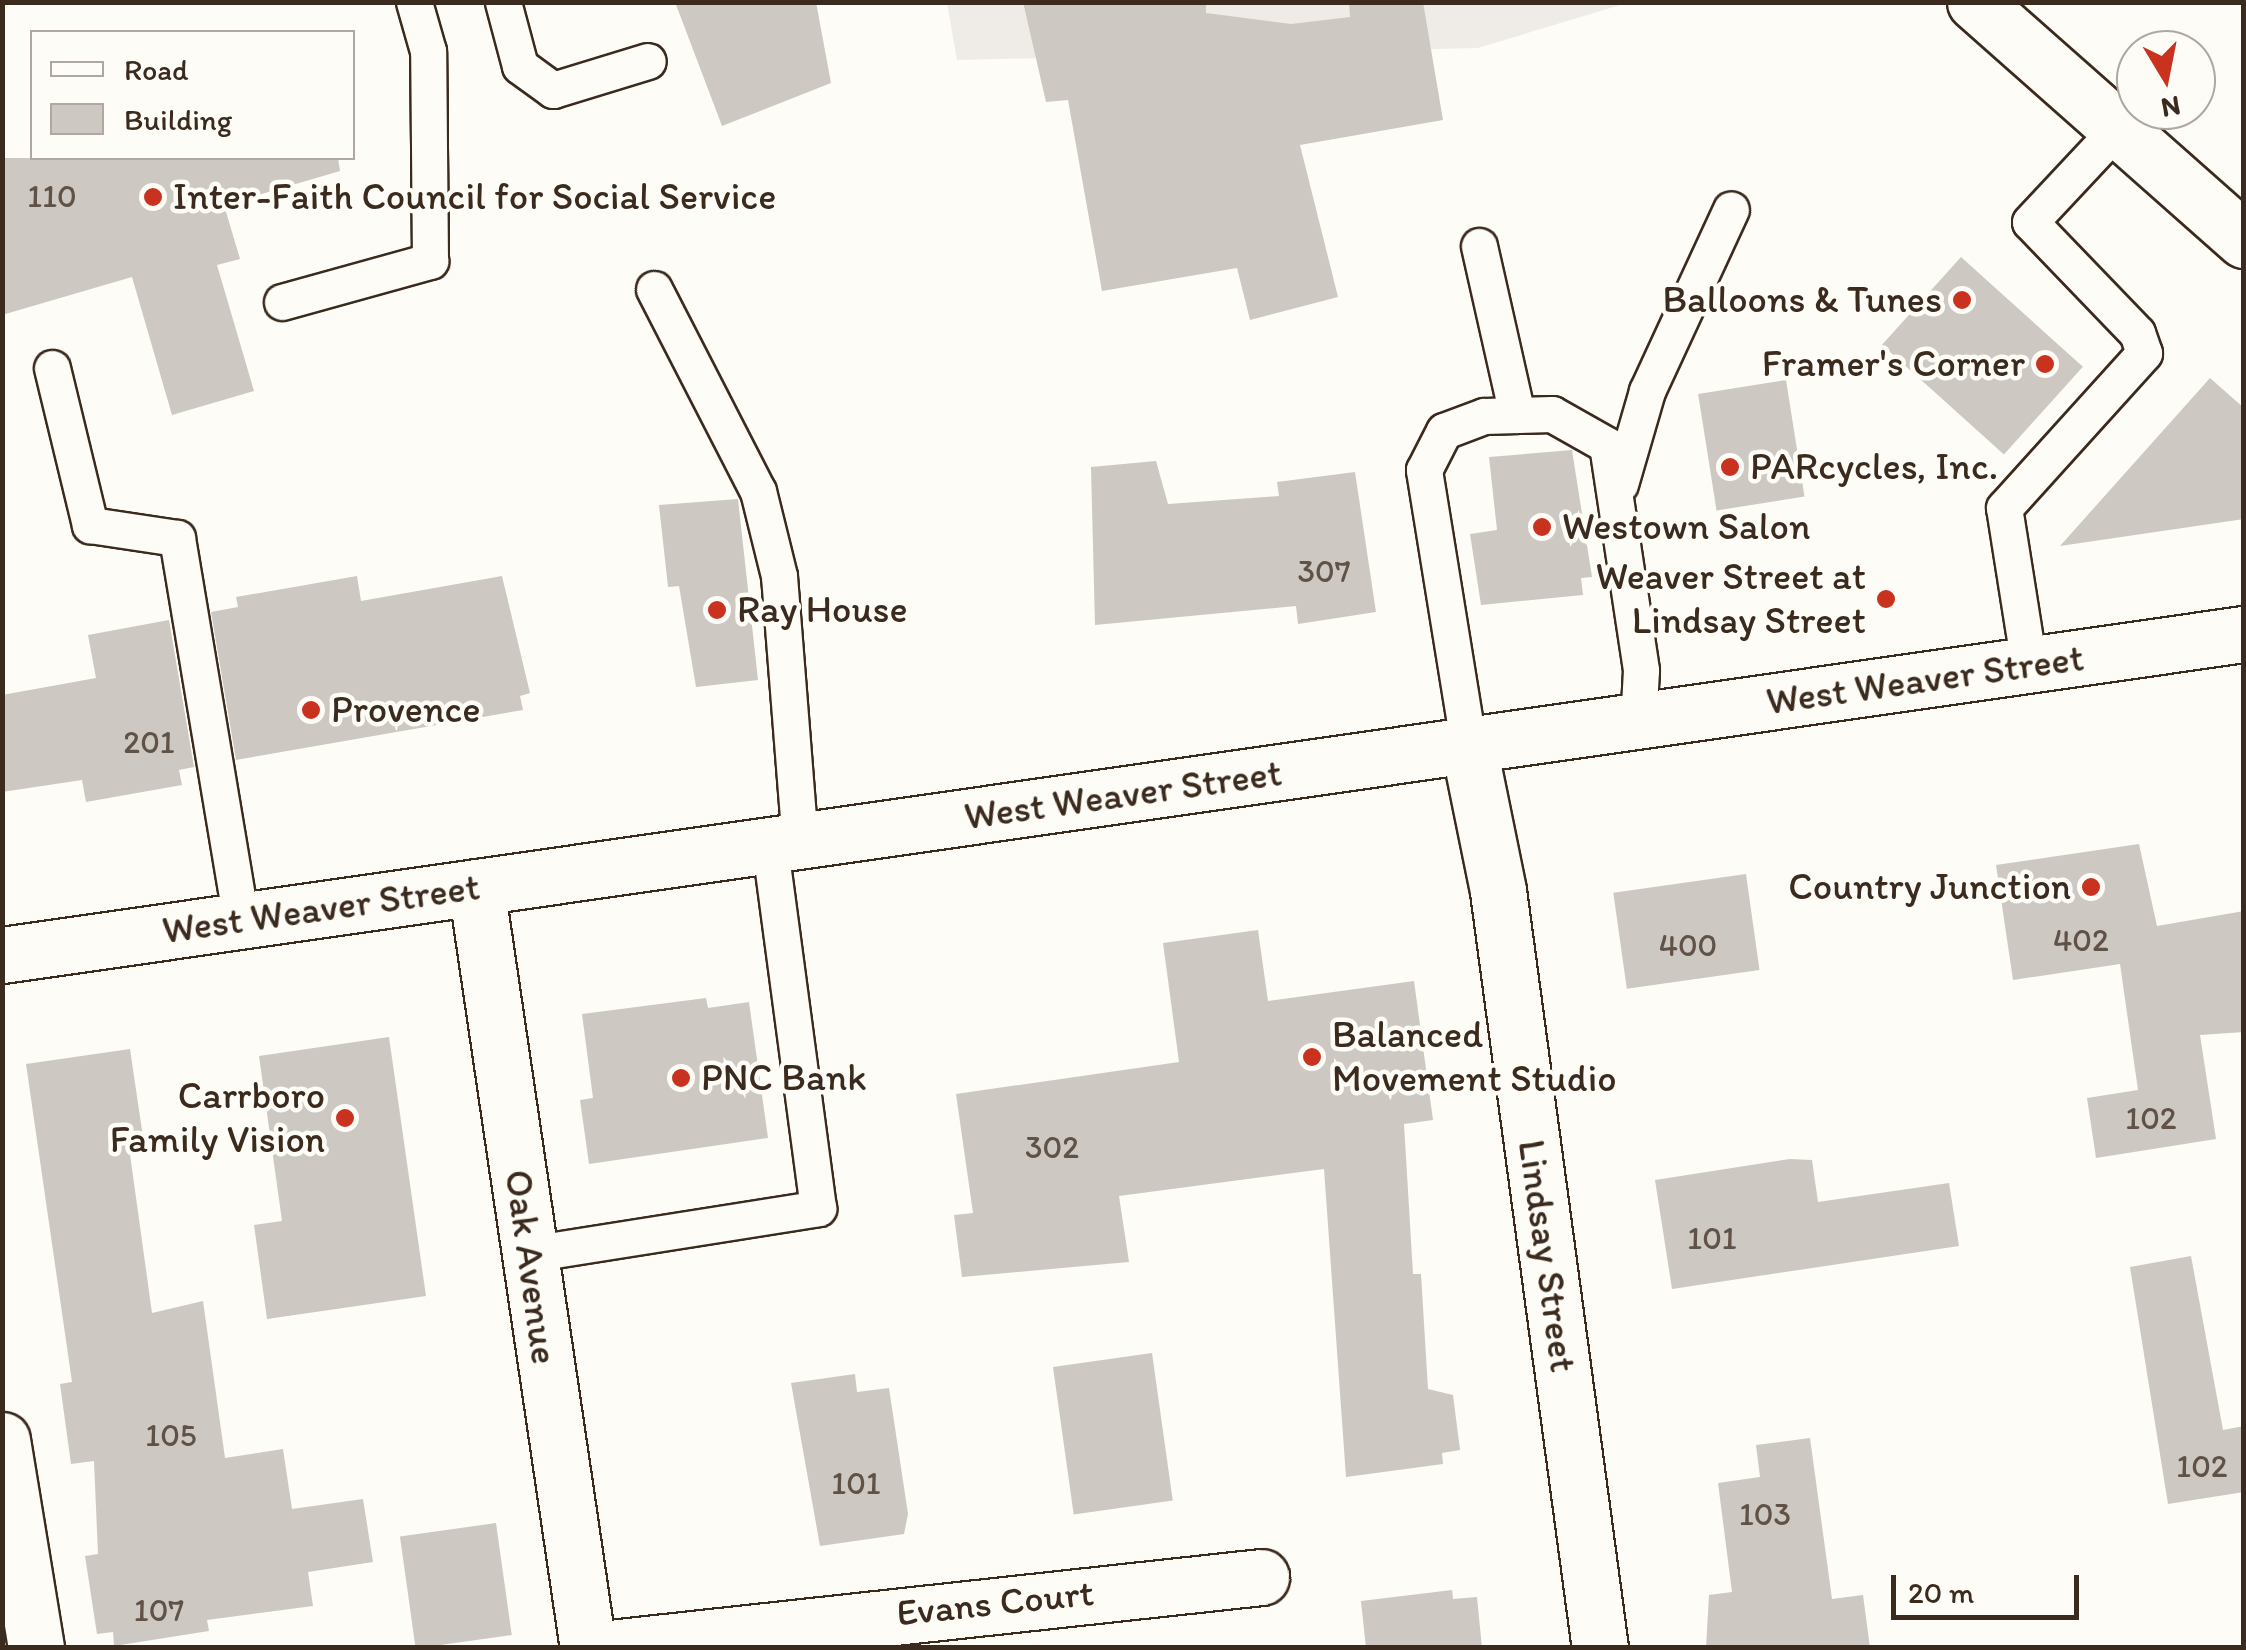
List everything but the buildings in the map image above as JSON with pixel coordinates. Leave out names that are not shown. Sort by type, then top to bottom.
[{"type":"street","points":[[1974,2],[2244,240]]},
{"type":"street","name":"West Weaver Street","points":[[2,955],[1638,724],[2244,634]]},
{"type":"street","name":"Lindsay Street","points":[[1469,748],[1493,856],[1600,1648]]},
{"type":"street","name":"Oak Avenue","points":[[476,887],[588,1648]]},
{"type":"street","points":[[2,1440],[36,1648]]},
{"type":"street","name":"Evans Court","points":[[610,1648],[1261,1577]]},
{"type":"lane","points":[[282,302],[430,261],[428,51],[414,2]]},
{"type":"lane","points":[[503,2],[520,66],[552,90],[648,61]]},
{"type":"lane","points":[[2029,664],[2004,508],[2144,353],[2137,333],[2030,222],[2116,130]]},
{"type":"lane","points":[[1620,484],[1647,391],[1731,209]]},
{"type":"lane","points":[[1479,246],[1518,415]]},
{"type":"lane","points":[[529,1254],[818,1208],[785,843],[778,576],[758,491],[654,289]]},
{"type":"lane","points":[[52,368],[90,526],[177,538],[241,921]]},
{"type":"lane","points":[[1469,748],[1424,470],[1444,431],[1518,415],[1586,426],[1607,446],[1620,484],[1641,670],[1638,724]]},
{"type":"shaded area","points":[[947,3],[1627,3],[1478,48],[957,60]]},
{"type":"place","name":"Inter-Faith Council for Social Service","points":[[153,197]]},
{"type":"place","name":"Balloons & Tunes","points":[[1962,300]]},
{"type":"place","name":"Framer's Corner","points":[[2045,364]]},
{"type":"place","name":"PARcycles, Inc.","points":[[1730,467]]},
{"type":"place","name":"Westown Salon","points":[[1542,527]]},
{"type":"place","name":"Weaver Street at Lindsay Street","points":[[1886,599]]},
{"type":"place","name":"Ray House","points":[[717,610]]},
{"type":"place","name":"Provence","points":[[311,710]]},
{"type":"place","name":"Country Junction","points":[[2091,887]]},
{"type":"place","name":"Balanced Movement Studio","points":[[1312,1057]]},
{"type":"place","name":"PNC Bank","points":[[681,1078]]},
{"type":"place","name":"Carrboro Family Vision","points":[[345,1118]]}]
